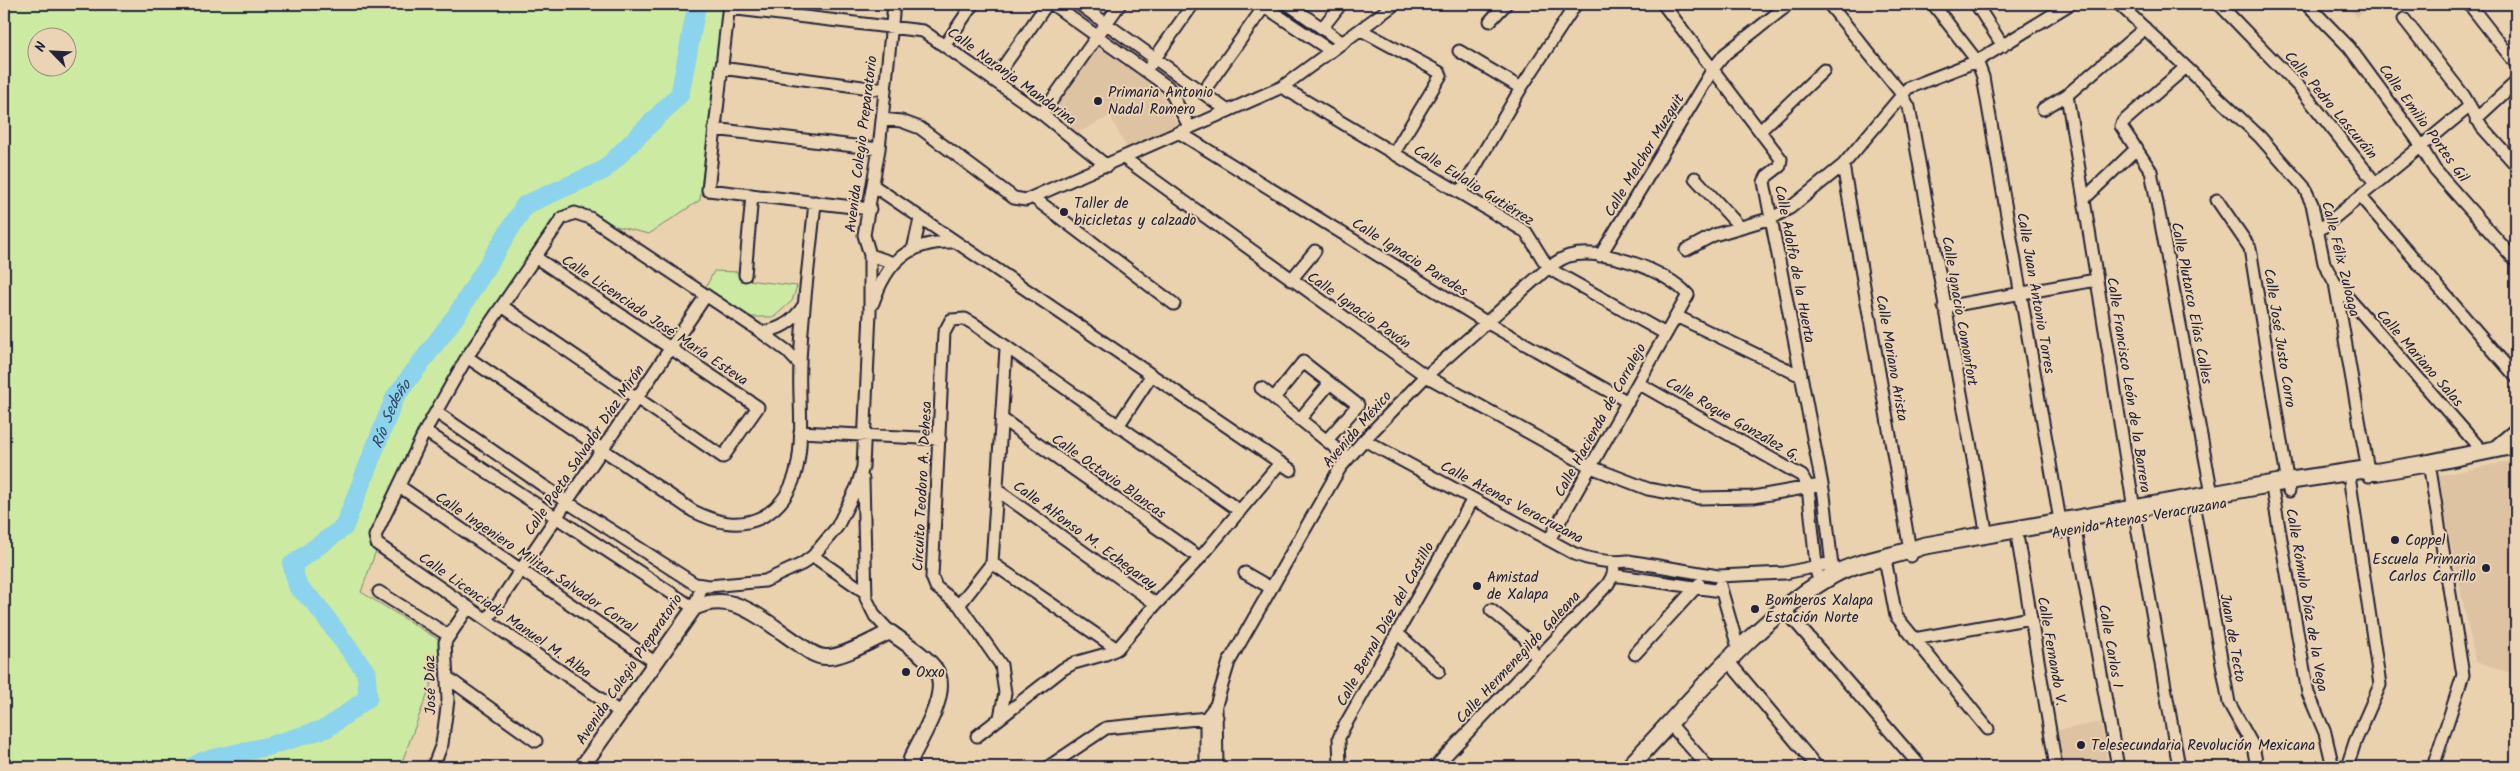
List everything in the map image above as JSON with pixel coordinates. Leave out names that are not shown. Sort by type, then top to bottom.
[{"type":"main road","name":"Avenida Atenas Veracruzana","points":[[2135,514],[2194,508],[2283,489],[2429,463],[2505,446]]},
{"type":"main road","name":"Avenida Atenas Veracruzana","points":[[1629,767],[1734,656],[1785,610],[1818,585],[1832,569],[1901,555],[2018,541],[2212,494],[2350,482],[2371,473]]},
{"type":"main road","name":"Avenida Atenas Veracruzana","points":[[1901,555],[1923,546],[1987,536],[2066,528]]},
{"type":"street","name":"Avenida Colegio Preparatorio","points":[[890,632],[871,610],[865,592],[863,467],[870,312],[870,255],[864,235],[879,149],[894,4]]},
{"type":"street","points":[[945,45],[973,4]]},
{"type":"street","points":[[994,80],[1047,4]]},
{"type":"street","points":[[1052,4],[1168,87],[1185,130]]},
{"type":"street","points":[[1079,4],[1228,111]]},
{"type":"street","points":[[1042,114],[1098,38],[1120,4]]},
{"type":"street","points":[[1146,71],[1193,4]]},
{"type":"street","points":[[1288,4],[1343,43]]},
{"type":"street","points":[[1323,27],[1341,4]]},
{"type":"street","points":[[882,119],[900,120],[920,128],[1020,200],[1034,198],[1282,87],[1395,4]]},
{"type":"street","points":[[1490,21],[1506,4]]},
{"type":"street","points":[[1460,193],[1521,88],[1576,4]]},
{"type":"street","name":"Calle Adolfo de la Huerta","points":[[1662,4],[1760,130],[1782,163],[1764,179],[1821,485],[1832,569]]},
{"type":"street","name":"Calle Ignacio Comonfort","points":[[1829,4],[1901,93],[1909,107],[1944,308],[1987,536]]},
{"type":"street","name":"Calle Juan Antonio Torres","points":[[1933,4],[1977,61],[1983,76],[2066,528]]},
{"type":"street","points":[[1976,4],[2002,46]]},
{"type":"street","points":[[1686,250],[1714,235],[1772,218],[1790,208],[1843,165],[1901,93],[1915,84],[1977,61],[2070,4]]},
{"type":"street","name":"Calle Félix Zuloaga","points":[[2119,4],[2260,137],[2304,187],[2312,204],[2324,263],[2335,283],[2371,473]]},
{"type":"street","name":"Calle Pedro Lascuráin","points":[[2219,4],[2300,88],[2376,184]]},
{"type":"street","name":"Calle Emilio Portes Gil","points":[[2307,4],[2349,48],[2422,147],[2435,170],[2516,261]]},
{"type":"street","points":[[2469,4],[2516,64]]},
{"type":"street","points":[[1203,92],[1264,5],[1331,51]]},
{"type":"street","name":"Calle Naranja Mandarina","points":[[729,6],[923,31],[1042,114],[1107,166]]},
{"type":"street","points":[[729,6],[708,190],[870,209]]},
{"type":"street","name":"Calle Melchor Muzguit","points":[[1600,256],[1713,69],[1725,54],[1784,8]]},
{"type":"street","points":[[2404,19],[2470,106],[2476,119],[2516,165]]},
{"type":"street","points":[[2043,109],[2067,95],[2145,28]]},
{"type":"street","points":[[1361,30],[1439,72],[1440,75],[1394,153]]},
{"type":"street","points":[[1459,51],[1521,88]]},
{"type":"street","name":"Calle Plutarco Elías Calles","points":[[2186,66],[2123,122],[2121,126],[2151,171],[2212,494]]},
{"type":"street","points":[[721,68],[885,90]]},
{"type":"street","points":[[1760,130],[1824,70]]},
{"type":"street","points":[[2476,119],[2516,82]]},
{"type":"street","name":"Calle Eulalio Gutiérrez","points":[[1282,87],[1526,232],[1549,267],[1666,334]]},
{"type":"street","name":"Calle Francisco León de la Barrera","points":[[2067,95],[2096,280],[2179,767]]},
{"type":"street","points":[[2317,232],[2470,106]]},
{"type":"street","points":[[714,129],[879,149]]},
{"type":"street","name":"Calle Ignacio Paredes","points":[[1185,130],[1486,322],[1628,402]]},
{"type":"street","points":[[2084,200],[2136,148]]},
{"type":"street","name":"Calle Ignacio Pavón","points":[[1124,158],[1426,376],[1591,467],[1648,489],[1699,498],[1753,497],[1821,485]]},
{"type":"street","name":"Calle Mariano Arista","points":[[1843,165],[1901,555],[1896,616],[1988,729]]},
{"type":"street","points":[[1695,178],[1740,228]]},
{"type":"street","points":[[874,186],[1291,470]]},
{"type":"street","points":[[745,275],[752,195]]},
{"type":"street","points":[[2361,197],[2516,377]]},
{"type":"street","points":[[1034,198],[1174,304]]},
{"type":"street","name":"Calle José Justo Corro","points":[[2217,200],[2250,248],[2283,489]]},
{"type":"street","points":[[467,357],[693,511],[722,523],[737,524],[754,521],[771,512],[781,503],[790,490],[796,472],[800,432],[800,365],[815,202]]},
{"type":"street","points":[[398,486],[426,430],[467,357],[562,218],[576,213],[590,218],[761,332],[787,351],[800,365]]},
{"type":"street","points":[[913,250],[920,218]]},
{"type":"street","points":[[870,312],[880,285],[894,263],[913,250],[929,243],[954,242]]},
{"type":"street","points":[[1291,280],[1315,251]]},
{"type":"street","points":[[870,255],[894,263]]},
{"type":"street","name":"Avenida México","points":[[1206,767],[1213,713],[1229,662],[1332,481],[1348,458],[1426,376],[1549,267],[1571,255],[1600,256]]},
{"type":"street","name":"Calle Hacienda de Corralejo","points":[[1549,540],[1688,295],[1678,284],[1645,266],[1600,256]]},
{"type":"street","name":"Calle Licenciado José María Esteva","points":[[535,257],[758,407],[723,458],[637,399]]},
{"type":"street","points":[[1944,308],[2096,280]]},
{"type":"street","name":"Calle Mariano Salas","points":[[2335,283],[2505,446]]},
{"type":"street","name":"Calle Poeta Salvador Díaz Mirón","points":[[487,620],[705,296]]},
{"type":"street","points":[[761,332],[772,331],[787,324],[799,313],[805,304]]},
{"type":"street","points":[[502,306],[637,399]]},
{"type":"street","points":[[1676,316],[1801,376]]},
{"type":"street","name":"Circuito Teodoro A. Dehesa","points":[[1000,717],[1005,693],[1001,665],[959,605],[936,587],[932,577],[944,333],[947,325],[952,320],[965,319],[1240,511]]},
{"type":"street","points":[[959,605],[992,563],[1006,349]]},
{"type":"street","points":[[1274,398],[1303,362],[1358,405],[1327,440]]},
{"type":"street","points":[[1118,426],[1151,376]]},
{"type":"street","points":[[1300,419],[1330,383]]},
{"type":"street","name":"Calle Roque González G.","points":[[1638,383],[1802,476],[1808,487]]},
{"type":"street","points":[[1261,388],[1348,458]]},
{"type":"street","points":[[436,412],[567,502],[661,563],[702,586]]},
{"type":"street","name":"Calle Octavio Blancas","points":[[1002,420],[1200,558]]},
{"type":"street","points":[[426,430],[694,608],[706,602],[716,600],[729,601],[809,651],[823,657],[835,656],[890,632],[930,662],[937,671],[940,680],[938,701],[911,759],[911,767]]},
{"type":"street","points":[[800,432],[940,439]]},
{"type":"street","name":"Calle Atenas Veracruzana","points":[[1364,440],[1549,540],[1591,560],[1614,563],[1628,561],[1718,576],[1770,574],[1817,566],[1832,569]]},
{"type":"street","points":[[977,736],[1062,669],[1118,648],[1156,604],[1200,558],[1280,463]]},
{"type":"street","points":[[2429,463],[2463,675],[2433,767]]},
{"type":"street","name":"Avenida Colegio Preparatorio","points":[[582,767],[694,608],[702,586],[742,585],[765,581],[784,574],[813,556],[837,527],[850,504],[863,467]]},
{"type":"street","points":[[2347,767],[2355,742],[2380,684],[2350,482]]},
{"type":"street","name":"Calle Licenciado Manuel M. Alba","points":[[398,486],[375,540],[377,544],[621,713]]},
{"type":"street","name":"Calle Ingeniero Militar Salvador Corral","points":[[398,486],[656,663]]},
{"type":"street","points":[[1808,487],[1818,585]]},
{"type":"street","name":"Calle Rómulo Díaz de la Vega","points":[[2283,489],[2308,693],[2325,733],[2333,767]]},
{"type":"street","name":"Calle Alfonso M. Echegaray","points":[[997,490],[1156,604]]},
{"type":"street","name":"Calle Bernal Díaz del Castillo","points":[[1340,767],[1339,738],[1473,499]]},
{"type":"street","name":"Juan de Tecto","points":[[2194,508],[2230,703],[2253,746],[2257,767]]},
{"type":"street","name":"Calle Carlos I","points":[[2066,528],[2118,767]]},
{"type":"street","name":"Calle Fernando V.","points":[[2018,541],[2056,767]]},
{"type":"street","points":[[813,556],[865,592]]},
{"type":"street","points":[[992,563],[1118,648]]},
{"type":"street","points":[[1614,563],[1613,575],[1721,591]]},
{"type":"street","points":[[1245,573],[1271,588]]},
{"type":"street","points":[[1634,654],[1698,587],[1702,574]]},
{"type":"street","name":"Calle Hermenegildo Galeana","points":[[1435,767],[1608,584],[1613,575]]},
{"type":"street","points":[[1718,576],[1734,656],[1817,767]]},
{"type":"street","points":[[742,585],[743,608]]},
{"type":"street","points":[[379,592],[448,635]]},
{"type":"street","name":"José Díaz","points":[[435,767],[445,731],[448,700],[448,678],[444,649],[448,635],[468,608]]},
{"type":"street","points":[[1492,610],[1524,637],[1537,659]]},
{"type":"street","points":[[1785,610],[1921,767]]},
{"type":"street","points":[[1914,639],[2031,618]]},
{"type":"street","points":[[1397,633],[1439,671]]},
{"type":"street","points":[[448,678],[536,741]]},
{"type":"street","points":[[1048,767],[1106,728],[1213,713]]},
{"type":"street","name":"Avenida México","points":[[1213,713],[1217,767]]},
{"type":"street","points":[[1670,724],[1708,767]]},
{"type":"shaded area","points":[[2345,4],[2373,4],[2357,17]]},
{"type":"shaded area","name":"Primaria Antonio Nadal Romero","points":[[1099,46],[1159,90],[1180,129],[1129,153],[1110,116],[1075,134],[1050,113]]},
{"type":"shaded area","name":"Escuela Primaria Carlos Carrillo","points":[[2515,460],[2516,675],[2475,661],[2437,476]]},
{"type":"shaded area","name":"Telesecundaria Revolución Mexicana","points":[[2101,722],[2107,759],[2061,767],[2054,731]]},
{"type":"green space","points":[[4,4],[727,4],[731,43],[713,88],[700,200],[649,234],[603,223],[571,211],[416,440],[361,592],[446,644],[400,767],[4,767]]},
{"type":"green space","points":[[714,271],[738,272],[739,279],[797,286],[792,301],[774,317],[748,317],[706,287]]},
{"type":"waterway","name":"Río Sedeño","points":[[193,767],[203,761],[269,746],[327,728],[368,698],[366,672],[315,603],[298,587],[292,565],[344,527],[395,397],[456,316],[525,205],[604,170],[680,94],[697,4]]},
{"type":"place","name":"Primaria Antonio Nadal Romero","points":[[1098,101]]},
{"type":"place","name":"Taller de bicicletas y calzado","points":[[1064,212]]},
{"type":"place","name":"Coppel","points":[[2395,540]]},
{"type":"place","name":"Escuela Primaria Carlos Carrillo","points":[[2486,568]]},
{"type":"place","name":"Amistad de Xalapa","points":[[1477,586]]},
{"type":"place","name":"Bomberos Xalapa Estación Norte","points":[[1755,609]]},
{"type":"place","name":"Oxxo","points":[[906,672]]},
{"type":"place","name":"Telesecundaria Revolución Mexicana","points":[[2081,745]]}]
